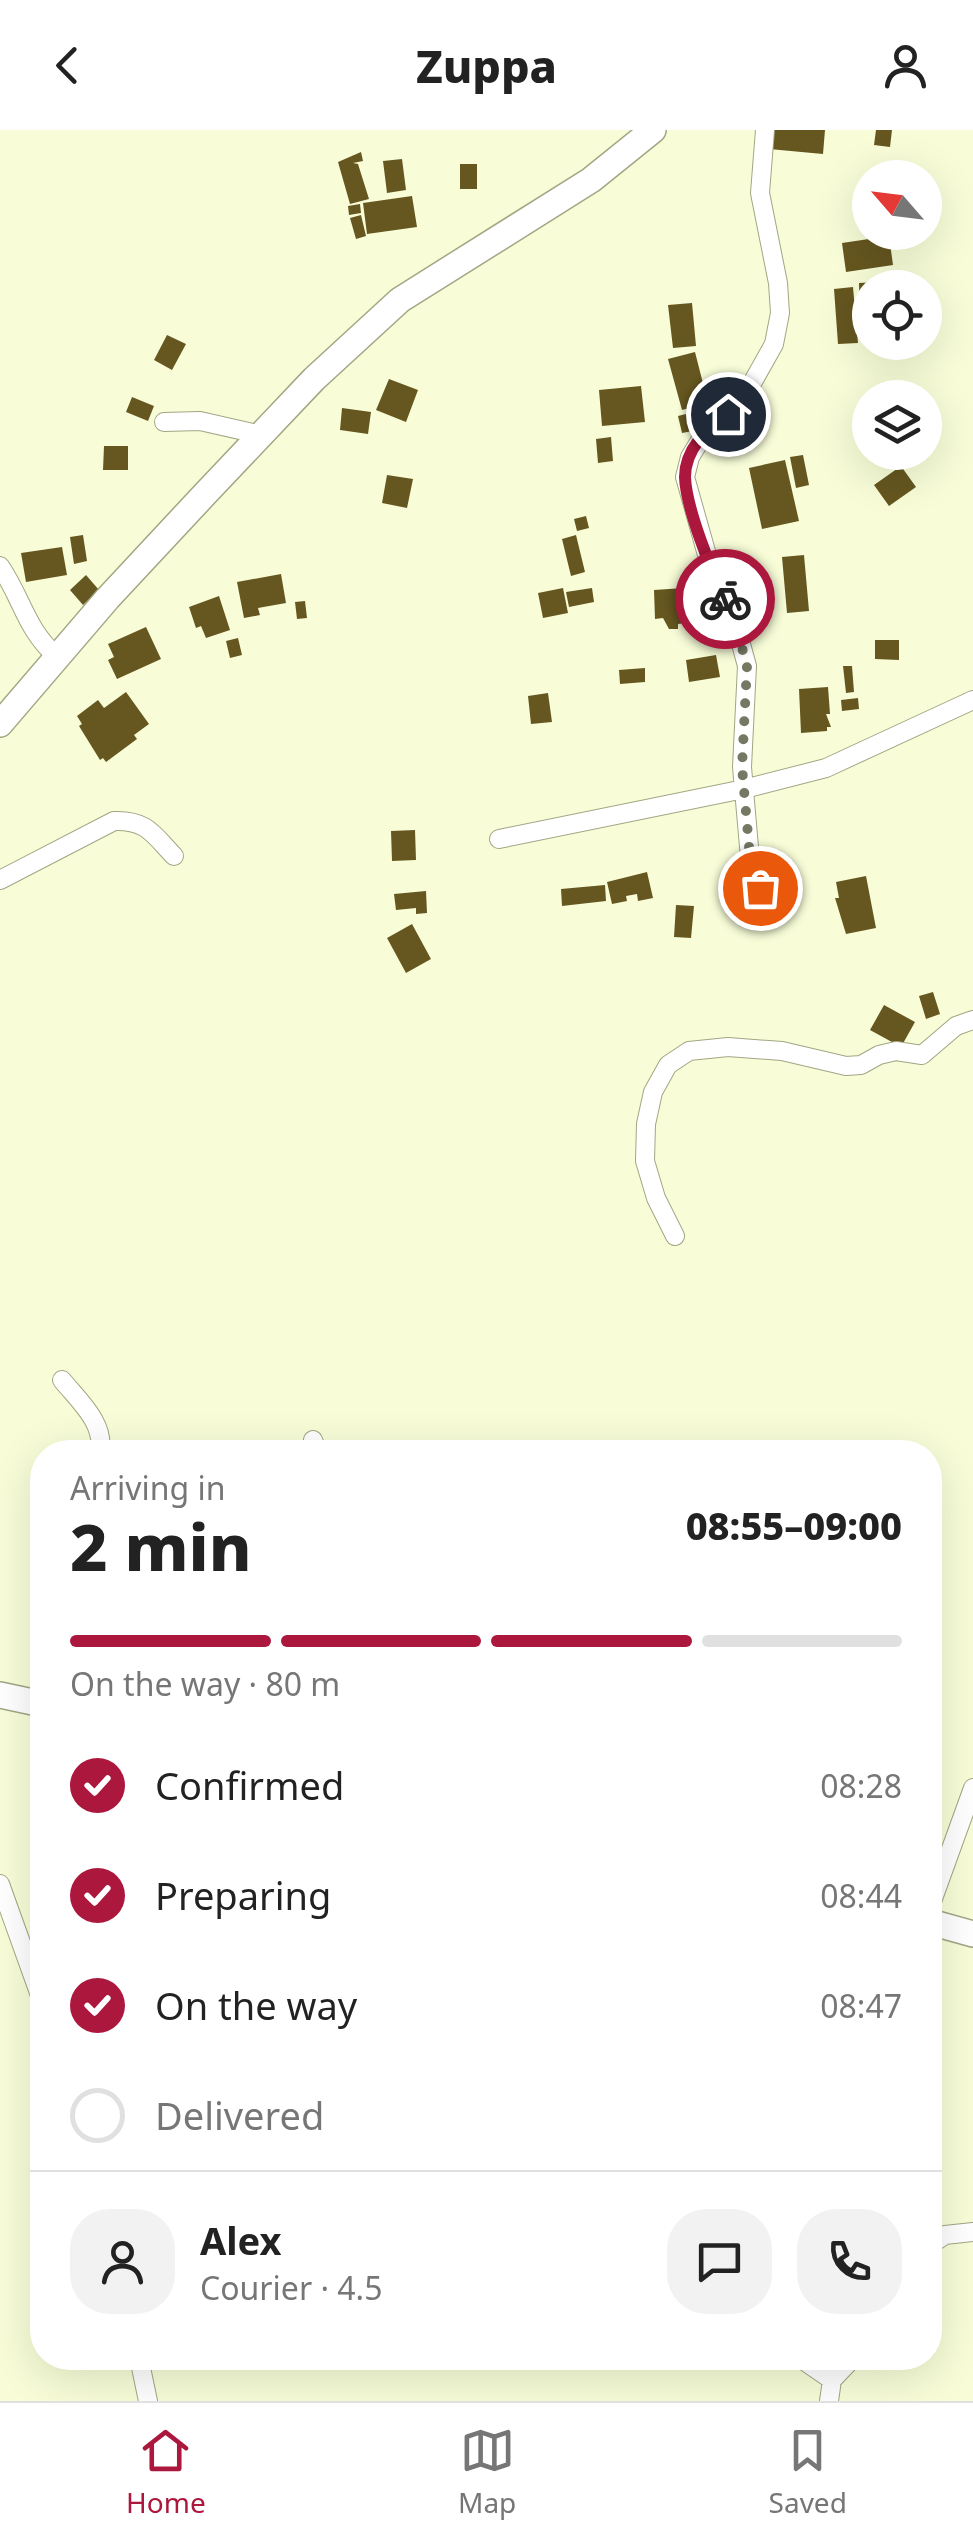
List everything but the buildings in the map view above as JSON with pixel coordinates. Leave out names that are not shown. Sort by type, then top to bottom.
[{"type":"street","points":[[0,724],[262,434],[314,379],[400,300],[591,180],[654,130]]},
{"type":"street","points":[[765,130],[760,193],[778,283],[780,313],[774,344],[746,394],[728,414],[709,426],[690,457],[685,476],[705,551],[735,622],[747,666],[742,767],[752,880],[760,888],[790,888]]},
{"type":"street","points":[[164,422],[200,421],[262,434]]},
{"type":"street","points":[[0,566],[15,590],[29,626],[57,657]]},
{"type":"street","points":[[498,839],[744,789],[826,768],[973,700]]},
{"type":"street","points":[[0,880],[114,821],[133,821],[145,826],[174,856]]},
{"type":"street","points":[[675,1236],[656,1198],[645,1161],[646,1124],[653,1092],[668,1065],[689,1051],[728,1047],[782,1052],[846,1066],[861,1065],[896,1051],[922,1055],[956,1026],[973,1020]]},
{"type":"street","points":[[62,1380],[90,1414],[101,1440]]},
{"type":"street","points":[[0,1695],[30,1701]]},
{"type":"street","points":[[942,1874],[973,1788]]},
{"type":"street","points":[[0,1884],[30,1968]]},
{"type":"street","points":[[942,1925],[973,1934]]},
{"type":"street","points":[[942,2237],[973,2232]]},
{"type":"street","points":[[142,2370],[148,2401]]},
{"type":"street","points":[[817,2370],[832,2380]]},
{"type":"street","points":[[829,2401],[832,2380],[842,2370]]},
{"type":"way so far","points":[[725,599],[747,666],[742,767],[752,880],[760,888]]},
{"type":"route","points":[[725,599],[711,569],[685,476],[690,457],[709,426],[728,414]]}]
